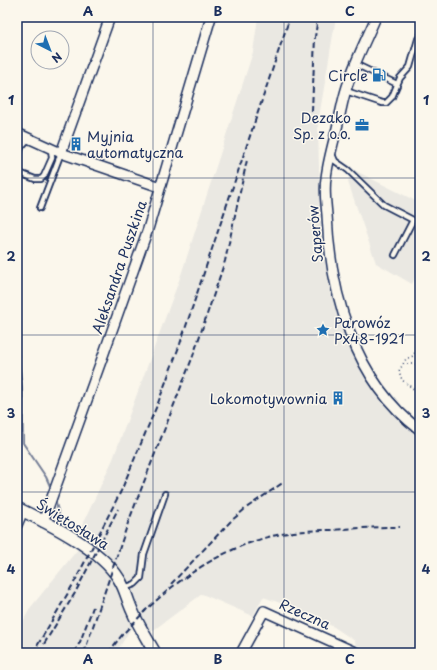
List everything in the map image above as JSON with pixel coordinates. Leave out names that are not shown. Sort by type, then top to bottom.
[{"type":"street","points":[[61,153],[109,17]]},
{"type":"street","name":"Aleksandra Puszkina","points":[[43,522],[148,229],[211,17]]},
{"type":"street","name":"Saperów","points":[[376,17],[355,64],[346,91],[325,179],[330,259],[337,295],[354,342],[368,370],[385,395],[405,417],[420,430]]},
{"type":"street","points":[[17,133],[61,153],[160,187]]},
{"type":"street","points":[[17,525],[20,510]]},
{"type":"street","name":"Świętosława","points":[[20,510],[89,549],[100,557],[112,570],[124,588],[136,620],[155,653]]},
{"type":"street","name":"Rzeczna","points":[[241,653],[264,611],[357,653]]},
{"type":"lane","points":[[346,91],[382,103],[386,102],[392,97],[397,84],[412,63],[420,36]]},
{"type":"lane","points":[[355,64],[397,84]]},
{"type":"lane","points":[[17,161],[21,147],[29,138]]},
{"type":"lane","points":[[17,172],[39,180],[43,178],[52,158],[51,148]]},
{"type":"lane","points":[[331,152],[335,161],[348,170],[384,205],[413,220],[395,255]]},
{"type":"lane","points":[[40,208],[61,153]]},
{"type":"lane","points":[[124,588],[135,584],[141,578],[144,554],[166,494]]},
{"type":"path","points":[[416,286],[420,288]]},
{"type":"path","points":[[420,342],[413,356],[406,359],[399,371],[402,380],[420,394]]},
{"type":"path","points":[[407,364],[420,364]]},
{"type":"shaded area","points":[[258,17],[336,17],[318,123],[319,169],[328,269],[332,291],[346,334],[355,355],[367,376],[420,434],[420,653],[367,653],[356,648],[355,641],[334,627],[309,615],[308,617],[304,615],[304,613],[286,605],[263,597],[253,616],[202,594],[151,632],[139,637],[133,625],[116,653],[17,653],[17,632],[31,607],[78,549],[82,526],[113,459],[181,275],[253,52]]},
{"type":"shaded area","points":[[352,169],[420,203],[420,268],[412,284],[376,263],[348,182]]},
{"type":"waterway","points":[[17,344],[22,387],[23,443],[46,477],[50,486]]},
{"type":"waterway","points":[[55,500],[64,528]]},
{"type":"railway","points":[[33,653],[75,581],[121,491],[158,403],[180,344],[290,17]]},
{"type":"railway","points":[[312,111],[315,37],[318,17]]},
{"type":"railway","points":[[84,653],[128,523],[193,356],[225,261],[247,160]]},
{"type":"railway","points":[[171,584],[230,522],[246,508],[284,482]]},
{"type":"railway","points":[[44,644],[75,593],[118,509]]},
{"type":"railway","points":[[143,613],[157,599],[189,574],[243,545],[281,534],[300,531],[400,527]]},
{"type":"railway","points":[[74,653],[80,642],[93,607]]},
{"type":"railway","points":[[108,653],[122,635],[146,610]]},
{"type":"place","name":"Circle","points":[[379,75]]},
{"type":"place","name":"Dezako Sp. z o.o.","points":[[362,125]]},
{"type":"place","name":"Myjnia automatyczna","points":[[76,144]]},
{"type":"place","name":"Parowóz Px48-1921","points":[[323,330]]},
{"type":"place","name":"Lokomotywownia","points":[[338,398]]}]
